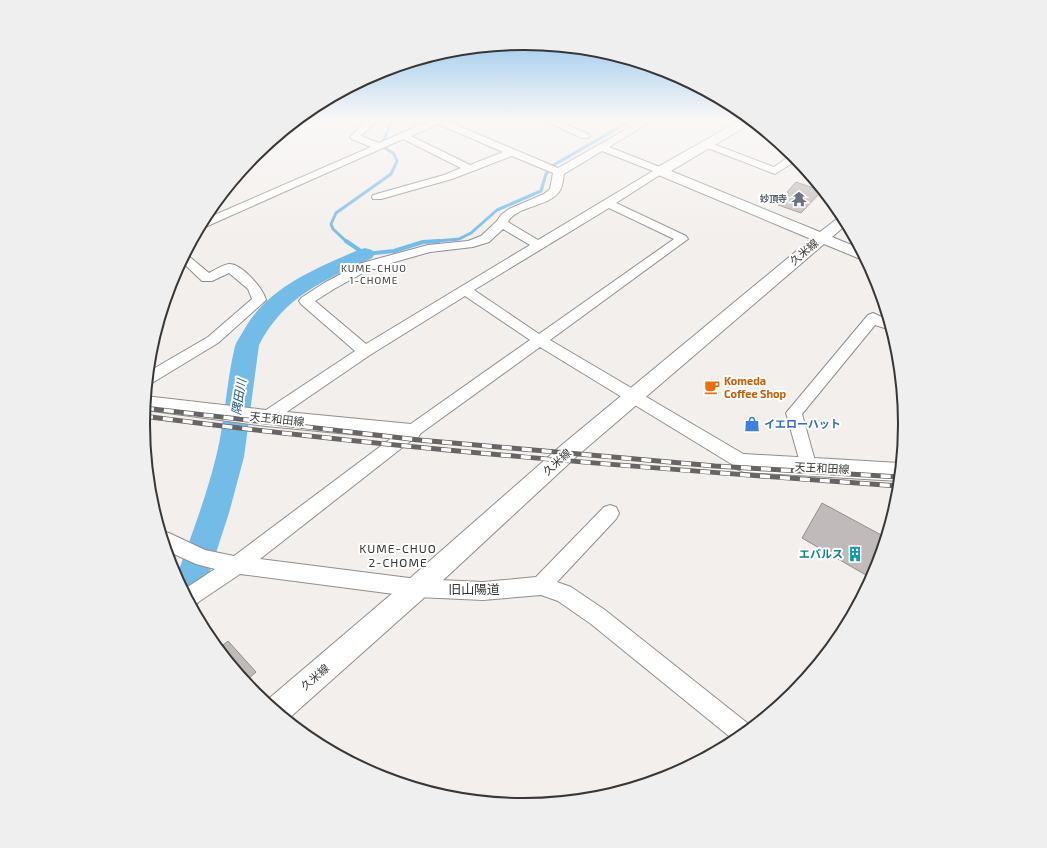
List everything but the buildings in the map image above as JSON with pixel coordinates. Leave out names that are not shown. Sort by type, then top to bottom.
[{"type":"street","points":[[211,220],[348,161]]},
{"type":"street","points":[[453,161],[468,168]]},
{"type":"street","points":[[377,197],[448,177],[489,161]]},
{"type":"street","points":[[533,161],[559,172]]},
{"type":"street","points":[[365,351],[306,301],[329,286],[366,266],[428,249],[469,244],[485,239],[502,223],[505,217],[514,211],[548,196],[555,190],[559,172],[579,161]]},
{"type":"street","points":[[635,161],[855,252]]},
{"type":"street","points":[[266,418],[365,351],[680,161]]},
{"type":"street","points":[[748,161],[775,171],[789,161]]},
{"type":"street","points":[[192,596],[237,566],[411,432],[682,239],[610,204]]},
{"type":"street","points":[[502,223],[539,246]]},
{"type":"street","name":"久米線","points":[[280,708],[417,588],[632,396],[839,223]]},
{"type":"street","points":[[153,375],[213,340],[259,300],[258,293],[253,286],[230,268],[207,278],[187,260]]},
{"type":"street","points":[[466,291],[539,340],[744,463]]},
{"type":"street","points":[[809,468],[794,413],[873,318],[884,323]]},
{"type":"street","name":"天王和田線","points":[[150,404],[266,418],[411,432]]},
{"type":"street","name":"天王和田線","points":[[744,463],[809,468],[894,472]]},
{"type":"street","points":[[541,586],[610,513]]},
{"type":"street","name":"旧山陽道","points":[[168,542],[203,558],[237,566],[417,588],[483,591],[541,586],[564,594],[598,617],[738,730]]},
{"type":"waterway","points":[[347,242],[333,229],[331,224],[336,213],[391,174],[397,161]]},
{"type":"waterway","points":[[435,241],[459,239],[471,233],[497,210],[541,191],[546,174],[552,166],[561,161]]},
{"type":"waterway","points":[[346,241],[365,254],[394,251],[423,242],[435,241]]},
{"type":"waterway","points":[[427,242],[435,241]]},
{"type":"waterway","points":[[435,241],[439,241]]},
{"type":"waterway","name":"隅田川","points":[[188,589],[214,513],[230,457],[247,345],[257,327],[269,311],[282,299],[312,279],[365,254]]},
{"type":"railway","points":[[150,409],[419,440],[715,466],[893,477]]},
{"type":"railway","points":[[150,417],[237,428],[520,457],[892,486]]},
{"type":"place","name":"妙頂寺","points":[[799,199]]},
{"type":"place","name":"Komeda Coffee Shop","points":[[712,387]]},
{"type":"place","name":"イエローハット","points":[[752,424]]},
{"type":"place","name":"エバルス","points":[[855,554]]},
{"type":"district","name":"KUME-CHUO 1-CHOME","points":[[374,274]]},
{"type":"district","name":"KUME-CHUO 2-CHOME","points":[[398,556]]}]
